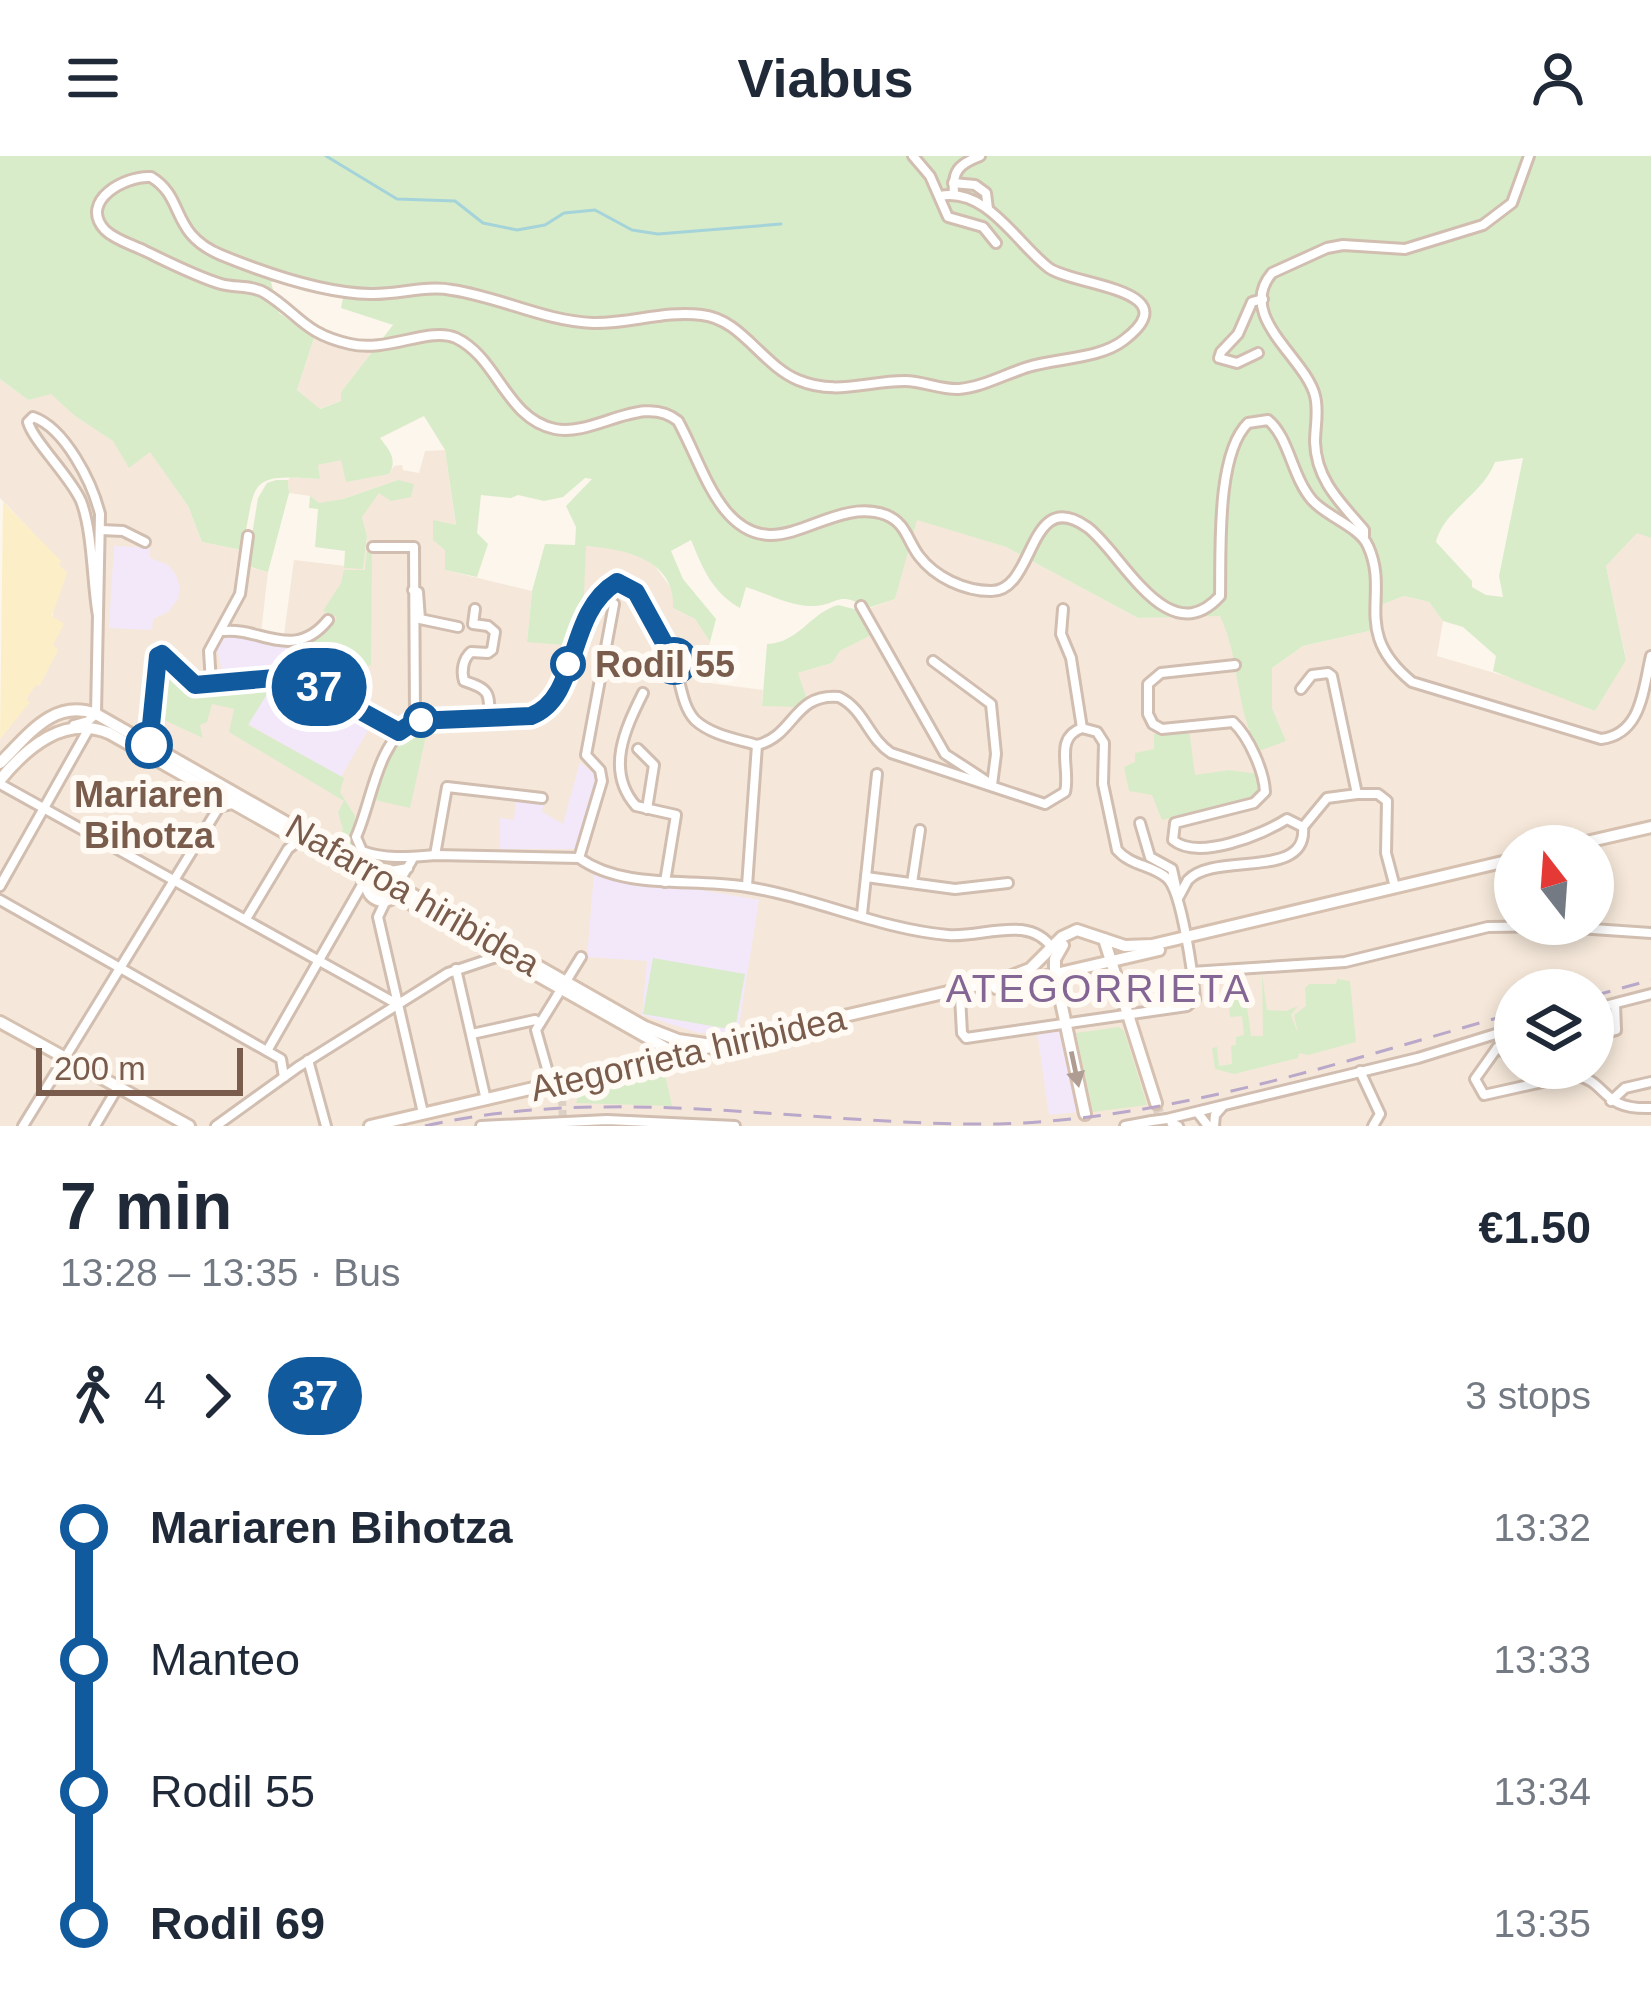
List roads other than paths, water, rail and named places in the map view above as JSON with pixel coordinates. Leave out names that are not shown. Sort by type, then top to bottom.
[{"type":"main road","points":[[0,763],[50,716],[77,708],[95,721]]},
{"type":"main road","points":[[0,782],[47,736],[95,721]]},
{"type":"main road","name":"Nafarroa hiribidea","points":[[95,721],[149,745],[503,955],[669,1038],[707,1045],[739,1042]]},
{"type":"main road","name":"Nafarroa hiribidea","points":[[95,721],[298,841],[370,875]]},
{"type":"main road","points":[[1614,838],[1651,831]]},
{"type":"main road","points":[[1614,842],[1651,831]]},
{"type":"main road","points":[[1185,940],[1494,866]]},
{"type":"main road","points":[[1098,936],[1134,946],[1185,940],[1494,867]]},
{"type":"main road","points":[[391,871],[395,891],[372,895],[370,875],[391,871]]},
{"type":"main road","name":"Nafarroa hiribidea","points":[[395,891],[564,985],[684,1059]]},
{"type":"main road","points":[[1098,936],[1111,961],[1156,1103]]},
{"type":"main road","name":"Ategorrieta hiribidea","points":[[370,1126],[556,1090],[641,1065],[684,1059],[1004,979],[1030,969],[1071,938],[1098,936]]},
{"type":"main road","name":"Ategorrieta hiribidea","points":[[391,1126],[946,1000],[1185,940]]},
{"type":"main road","points":[[1054,952],[1085,1114]]},
{"type":"main road","points":[[1021,982],[1048,988],[1060,999]]},
{"type":"main road","points":[[0,1022],[189,1126]]},
{"type":"main road","points":[[641,1065],[654,1054],[652,1040]]},
{"type":"street","points":[[913,156],[948,217],[983,227],[996,243]]},
{"type":"street","points":[[954,188],[958,167],[980,156]]},
{"type":"street","points":[[1529,156],[1512,202],[1483,225],[1405,249],[1327,248],[1272,274],[1266,280],[1263,299],[1268,325],[1315,395],[1318,464],[1328,487],[1364,530],[1373,562],[1373,612],[1380,641],[1401,673],[1422,687],[1572,732],[1612,737],[1636,716],[1651,656]]},
{"type":"street","points":[[954,188],[988,208],[1065,279],[1127,291],[1139,298],[1144,307],[1139,324],[1116,345],[977,386],[948,389],[908,381],[826,389],[786,375],[718,319],[702,315],[658,314],[628,322],[563,320],[442,288],[351,293],[240,262],[194,238],[181,222],[169,191],[151,177],[118,184],[99,202],[98,218],[107,233],[170,263],[222,284],[265,293],[289,316],[329,339],[384,348],[438,334],[452,336],[468,345],[515,404],[539,424],[571,430],[643,412],[670,415],[678,421],[724,509],[740,525],[759,533],[789,536],[840,513],[875,512],[901,523],[929,567],[958,585],[988,591],[1007,588],[1040,530],[1059,518],[1071,518],[1101,538],[1120,566],[1161,604],[1183,611],[1205,609],[1220,596],[1233,443],[1248,423],[1261,420],[1275,425],[1294,474],[1315,504],[1364,538]]},
{"type":"street","points":[[940,196],[975,185],[986,194],[988,208]]},
{"type":"street","points":[[1258,353],[1237,363],[1219,358],[1238,334],[1252,302],[1263,299]]},
{"type":"street","points":[[0,886],[95,721],[98,616],[83,510],[50,452],[29,430],[33,417],[40,418],[62,441],[94,493],[101,530],[96,593]]},
{"type":"street","points":[[83,510],[90,504],[98,506]]},
{"type":"street","points":[[101,530],[123,532],[145,542]]},
{"type":"street","points":[[211,682],[208,651],[240,594],[248,536]]},
{"type":"street","points":[[374,547],[414,547],[415,721]]},
{"type":"street","points":[[411,863],[367,853],[356,842],[382,761],[399,732],[415,721],[531,716],[553,703],[585,619],[602,593],[617,582],[636,592],[665,643],[693,717],[710,730],[757,745],[775,738],[808,702],[839,697],[858,709],[878,742],[891,753],[979,785],[992,785]]},
{"type":"street","points":[[413,590],[418,592],[420,620],[458,627]]},
{"type":"street","points":[[579,858],[602,781],[600,770],[586,755],[614,604]]},
{"type":"street","points":[[861,606],[945,754],[992,785],[1040,804],[1060,798],[1068,783],[1066,741],[1072,731],[1082,728],[1097,732],[1104,743],[1103,784],[1118,850],[1160,873],[1177,893]]},
{"type":"street","points":[[476,609],[473,624],[495,632],[492,650],[465,657],[462,676],[464,681],[487,688],[492,718]]},
{"type":"street","points":[[1063,609],[1061,634],[1071,658],[1082,728]]},
{"type":"street","points":[[223,631],[285,640],[319,631],[328,620]]},
{"type":"street","points":[[154,759],[149,745],[158,656],[162,654],[189,682],[297,676],[399,732]]},
{"type":"street","points":[[933,661],[991,704],[996,754],[992,785]]},
{"type":"street","points":[[1235,664],[1161,673],[1148,684],[1148,714],[1153,724],[1162,729],[1233,722],[1241,729],[1265,782],[1265,792],[1254,803],[1179,820],[1172,828],[1173,840],[1181,847],[1210,847],[1258,836],[1287,819],[1304,827]]},
{"type":"street","points":[[1301,689],[1312,675],[1332,676],[1357,794]]},
{"type":"street","points":[[77,708],[89,700],[95,686]]},
{"type":"street","points":[[643,693],[623,732],[620,764],[630,800],[676,815],[665,882]]},
{"type":"street","points":[[747,886],[757,745]]},
{"type":"street","points":[[638,749],[654,765],[647,808]]},
{"type":"street","points":[[862,914],[878,774]]},
{"type":"street","points":[[0,782],[397,1004]]},
{"type":"street","points":[[435,855],[447,788],[542,798]]},
{"type":"street","points":[[1177,893],[1196,874],[1286,858],[1300,846],[1304,827],[1328,798],[1357,794],[1378,794],[1387,800],[1386,853],[1395,887]]},
{"type":"street","points":[[23,1126],[219,808],[236,805]]},
{"type":"street","points":[[961,996],[966,1038],[1193,1003],[1196,995],[1172,869],[1150,856],[1139,823]]},
{"type":"street","points":[[912,884],[920,830]]},
{"type":"street","points":[[246,919],[288,849],[298,841]]},
{"type":"street","points":[[391,871],[435,855],[579,858],[592,866],[665,882],[747,886],[949,935],[1027,930],[1043,937],[1054,952]]},
{"type":"street","points":[[411,863],[378,917],[424,1113]]},
{"type":"street","points":[[266,1051],[370,875]]},
{"type":"street","points":[[866,878],[955,889],[1008,883]]},
{"type":"street","points":[[0,900],[284,1062],[284,1077]]},
{"type":"street","points":[[1191,972],[1345,962],[1488,927],[1651,933]]},
{"type":"street","points":[[217,1126],[397,1004],[456,969],[503,955]]},
{"type":"street","points":[[556,1090],[536,1030],[581,957]]},
{"type":"street","points":[[456,969],[486,1100]]},
{"type":"street","points":[[1614,1031],[1615,1004],[1651,994]]},
{"type":"street","points":[[472,1034],[535,1020],[540,1023]]},
{"type":"street","points":[[1131,1125],[1173,1123],[1492,1034],[1494,1040]]},
{"type":"street","points":[[1494,1052],[1475,1079],[1484,1095],[1511,1089]]},
{"type":"street","points":[[308,1060],[326,1126]]},
{"type":"street","points":[[1360,1071],[1380,1114],[1372,1126]]},
{"type":"street","points":[[1611,1101],[1625,1088],[1651,1082]]},
{"type":"street","points":[[95,1126],[118,1087]]},
{"type":"street","points":[[1598,1089],[1611,1101],[1651,1108]]},
{"type":"street","points":[[1193,1114],[1211,1126],[1224,1106]]},
{"type":"street","points":[[1173,1123],[1193,1114]]},
{"type":"street","points":[[481,1126],[735,1126]]},
{"type":"waterway","points":[[326,156],[397,199],[455,201],[483,223],[517,230],[545,225],[564,213],[595,210],[632,230],[658,234],[781,224]]},
{"type":"tunnel","points":[[562,1098],[563,1120]]},
{"type":"tunnel","points":[[1156,1103],[1163,1126]]},
{"type":"railway","points":[[1614,990],[1651,980]]},
{"type":"railway","points":[[425,1126],[496,1114],[639,1107],[926,1123],[1064,1120],[1260,1084],[1494,1019]]},
{"type":"place","name":"Rodil 55","points":[[568,664]]},
{"type":"place","name":"Mariaren Bihotza","points":[[149,745]]},
{"type":"district","name":"ATEGORRIETA","points":[[1099,988]]}]
